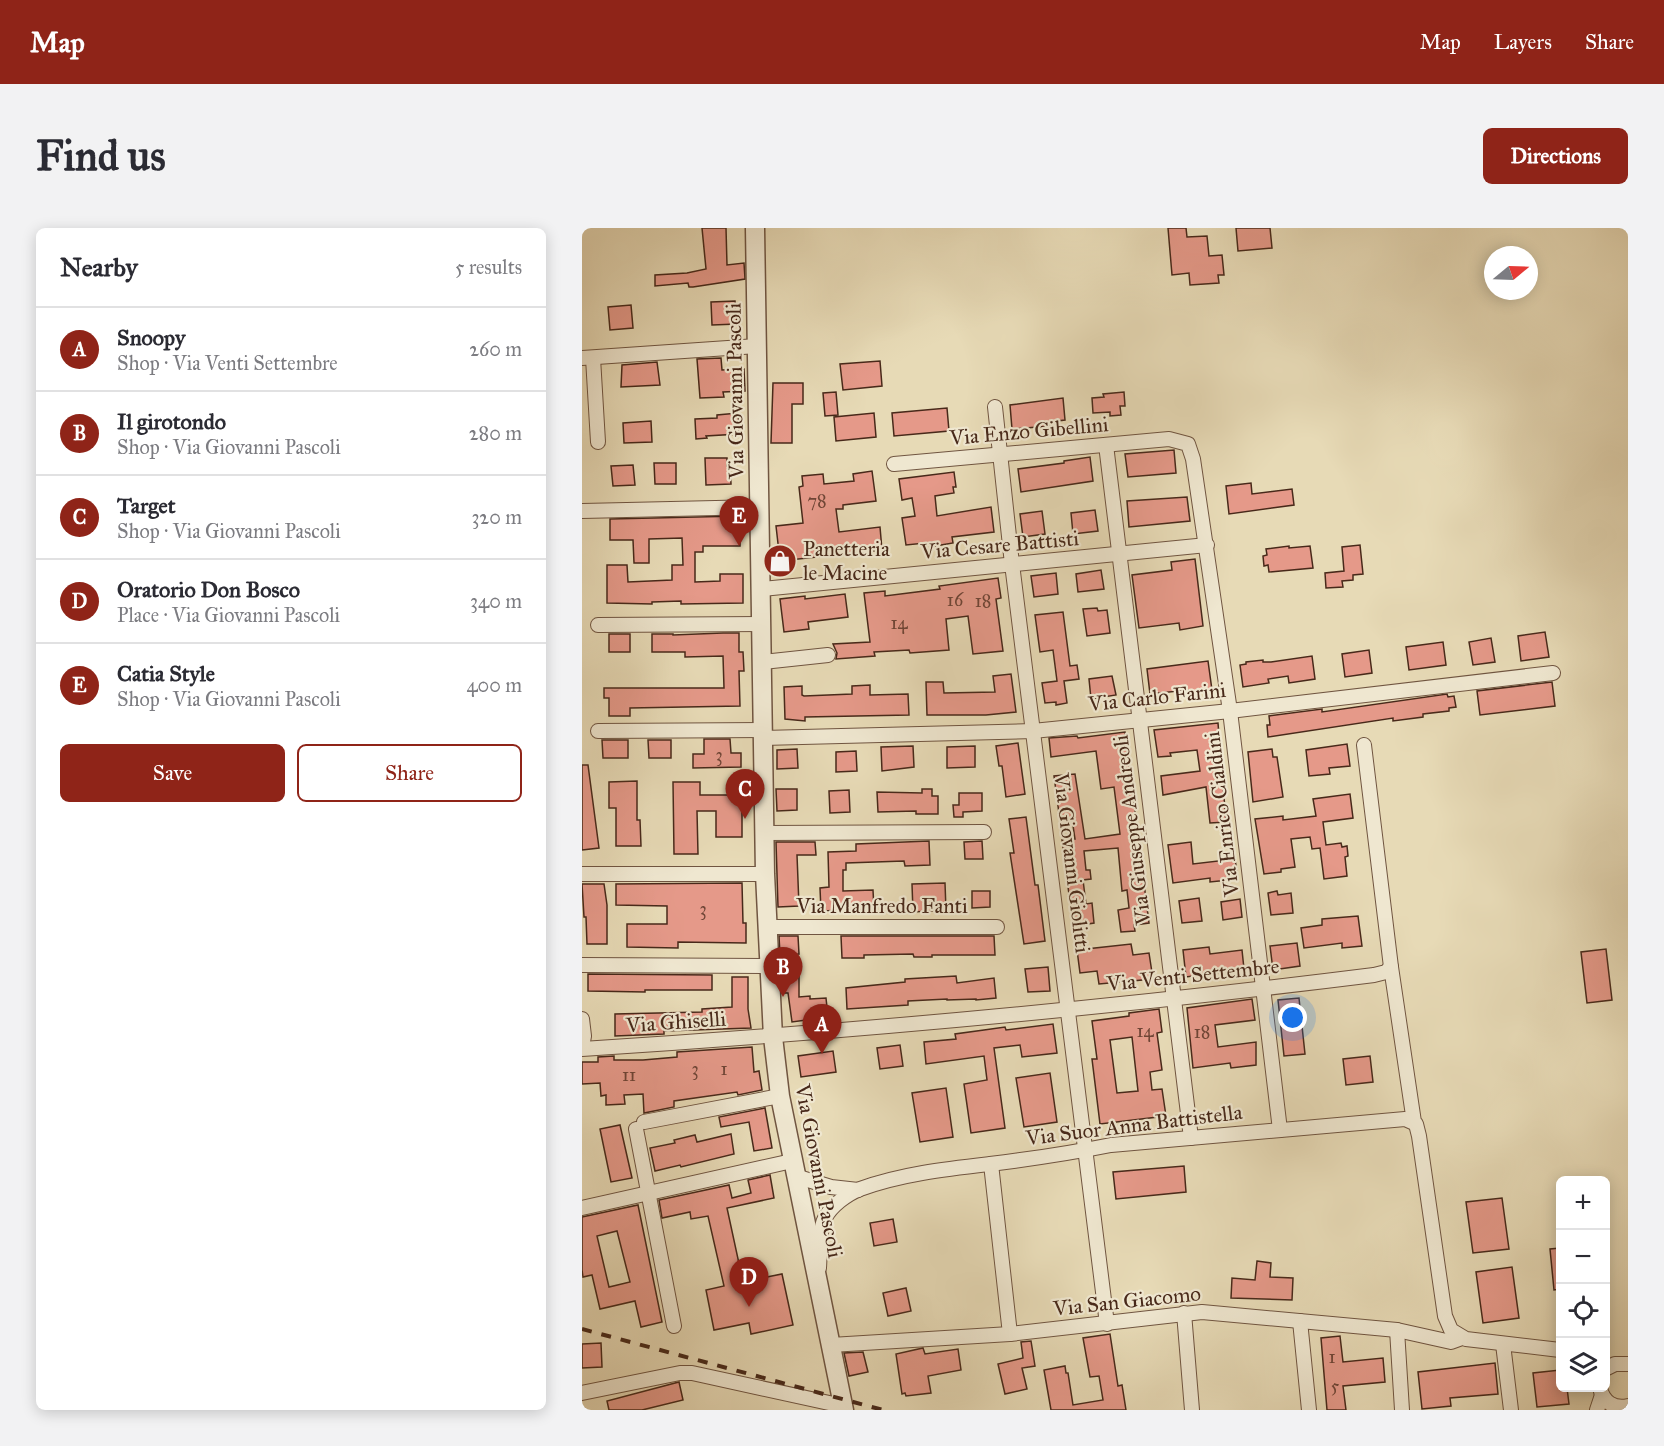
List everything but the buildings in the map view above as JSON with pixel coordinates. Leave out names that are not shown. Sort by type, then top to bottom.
[{"type":"street","name":"Via Giovanni Pascoli","points":[[755,228],[765,874],[773,1037],[780,1096],[843,1405]]},
{"type":"street","points":[[598,442],[587,358],[757,346]]},
{"type":"street","name":"Via Giovanni Giolitti","points":[[995,407],[1012,564],[1107,1324]]},
{"type":"street","name":"Via Enzo Gibellini","points":[[894,464],[1169,439]]},
{"type":"street","name":"Via Enrico Cialdini","points":[[1169,439],[1188,444],[1194,459],[1196,487],[1207,545],[1230,711],[1280,1130]]},
{"type":"street","name":"Via Giuseppe Andreoli","points":[[1106,445],[1191,1138]]},
{"type":"street","points":[[582,511],[760,507]]},
{"type":"street","name":"Via Cesare Battisti","points":[[762,589],[1207,545]]},
{"type":"street","points":[[598,625],[762,624]]},
{"type":"street","points":[[763,662],[828,655]]},
{"type":"street","name":"Via Carlo Farini","points":[[598,731],[763,734],[1034,731],[1230,711],[1553,673]]},
{"type":"street","points":[[1364,745],[1391,967],[1429,1197],[1445,1316],[1449,1326],[1462,1338]]},
{"type":"street","points":[[765,833],[984,832]]},
{"type":"street","points":[[582,874],[765,874]]},
{"type":"street","name":"Via Manfredo Fanti","points":[[767,927],[997,927]]},
{"type":"street","points":[[582,965],[768,966]]},
{"type":"street","name":"Via Venti Settembre","points":[[773,1037],[1264,989],[1374,975],[1386,972],[1391,967]]},
{"type":"street","points":[[582,1019],[584,1036],[582,1048]]},
{"type":"street","name":"Via Ghiselli","points":[[582,1048],[773,1037]]},
{"type":"street","points":[[674,1326],[648,1192],[640,1125],[780,1096]]},
{"type":"street","name":"Via Suor Anna Battistella","points":[[858,1190],[903,1177],[939,1170],[1112,1145],[1406,1119],[1415,1123]]},
{"type":"street","points":[[990,1164],[1010,1334]]},
{"type":"street","points":[[582,1208],[648,1192],[794,1169],[831,1187],[858,1190]]},
{"type":"street","points":[[818,1282],[825,1218],[839,1202],[858,1190]]},
{"type":"street","points":[[801,1204],[812,1215],[825,1218]]},
{"type":"street","name":"Via San Giacomo","points":[[831,1345],[1010,1334],[1202,1312],[1397,1330],[1451,1342],[1462,1338],[1556,1350]]},
{"type":"street","points":[[1184,1313],[1191,1410]]},
{"type":"street","points":[[1300,1321],[1309,1410]]},
{"type":"street","points":[[1427,1335],[1449,1326]]},
{"type":"street","points":[[1397,1330],[1402,1410]]},
{"type":"street","points":[[1503,1344],[1510,1410]]},
{"type":"street","points":[[582,1393],[686,1373],[843,1405]]},
{"type":"street","points":[[1597,1410],[1600,1392]]},
{"type":"street","points":[[1601,1392],[1605,1400],[1619,1407]]},
{"type":"railway","points":[[582,1329],[883,1410]]},
{"type":"place","name":"Catia Style","points":[[739,546]]},
{"type":"place","name":"Panetteria le Macine","points":[[780,561]]},
{"type":"place","name":"Target","points":[[745,819]]},
{"type":"place","name":"Il girotondo","points":[[783,997]]},
{"type":"place","name":"Snoopy","points":[[822,1054]]},
{"type":"place","name":"Oratorio Don Bosco","points":[[749,1307]]}]
